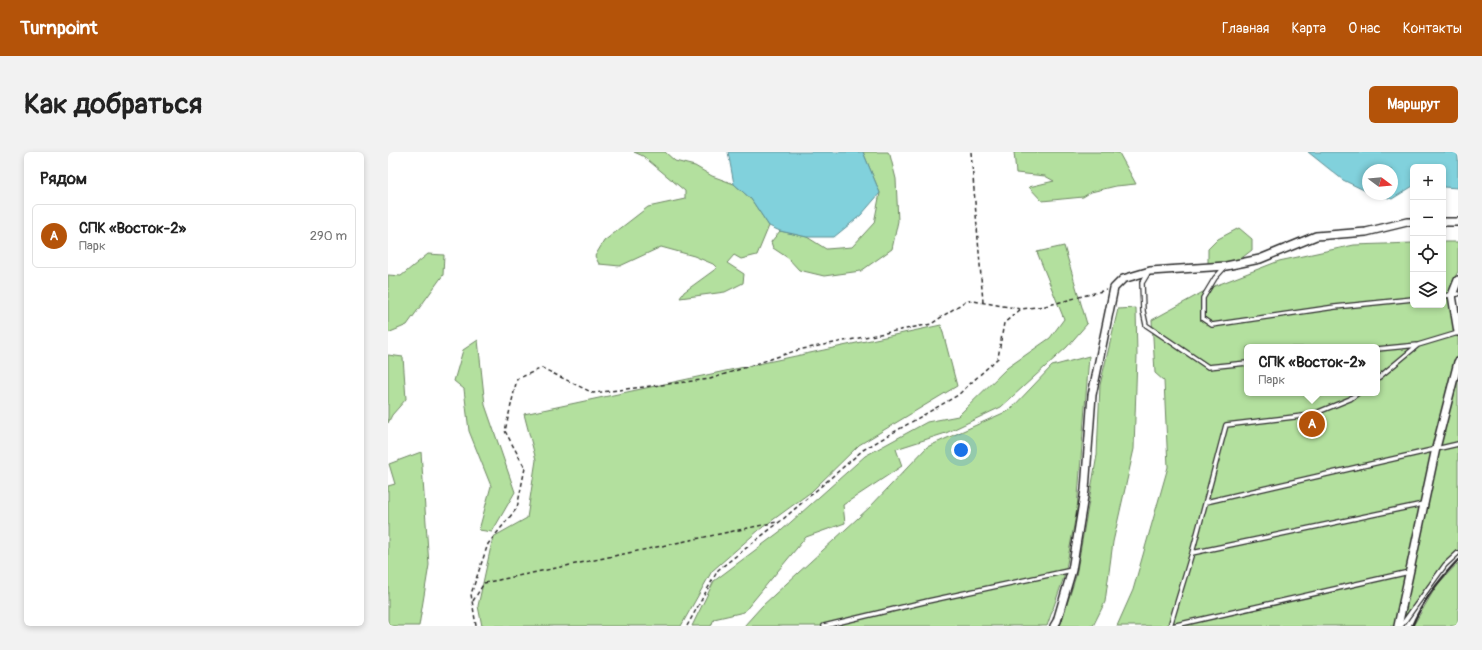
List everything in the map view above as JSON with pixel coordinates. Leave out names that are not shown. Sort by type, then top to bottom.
[{"type":"street","points":[[1054,626],[1057,621],[1072,570],[1085,490],[1092,395],[1114,288],[1123,279],[1150,271],[1226,266],[1260,260],[1316,236],[1366,232],[1410,222]]},
{"type":"street","points":[[1446,222],[1458,222]]},
{"type":"street","points":[[1458,280],[1455,294],[1458,333]]},
{"type":"street","points":[[1399,626],[1436,448],[1456,378],[1458,362]]},
{"type":"lane","points":[[1226,266],[1214,278],[1203,298],[1204,319],[1212,325],[1335,307],[1410,299]]},
{"type":"lane","points":[[1150,271],[1142,283],[1143,311],[1146,325],[1208,366],[1244,363]]},
{"type":"lane","points":[[1380,349],[1418,345],[1458,333]]},
{"type":"lane","points":[[1380,377],[1418,345]]},
{"type":"lane","points":[[1354,396],[1311,415],[1226,425],[1171,626],[1409,572]]},
{"type":"lane","points":[[1206,502],[1458,444]]},
{"type":"lane","points":[[1192,553],[1424,504]]},
{"type":"lane","points":[[1399,626],[1445,565],[1458,553]]},
{"type":"lane","points":[[824,626],[928,601],[1072,570]]},
{"type":"path","points":[[971,152],[983,303]]},
{"type":"path","points":[[476,626],[471,594],[488,544],[517,508],[525,468],[505,431],[517,379],[542,368],[593,393],[710,379],[798,350],[931,324],[967,300],[1021,308],[1045,306],[1114,288]]},
{"type":"path","points":[[687,626],[718,570],[779,522],[863,450],[958,395],[998,358],[1004,323],[1021,308]]},
{"type":"path","points":[[472,602],[484,583],[779,522]]},
{"type":"green space","points":[[634,152],[665,152],[675,161],[695,166],[712,176],[734,184],[751,199],[769,226],[757,255],[741,259],[734,255],[727,263],[744,274],[743,283],[725,292],[680,298],[684,292],[717,268],[713,264],[694,256],[661,247],[620,266],[599,264],[595,256],[604,241],[648,207],[685,199],[685,191],[643,156]]},
{"type":"green space","points":[[863,152],[888,152],[890,155],[896,179],[898,221],[892,249],[861,271],[824,276],[799,270],[788,258],[773,248],[771,242],[780,231],[807,237],[826,249],[852,247],[874,223],[880,193]]},
{"type":"green space","points":[[1014,152],[1119,153],[1136,184],[1116,186],[1091,192],[1083,197],[1042,201],[1029,187],[1054,181],[1045,176],[1016,173]]},
{"type":"green space","points":[[1239,228],[1252,239],[1252,250],[1239,260],[1208,265],[1208,249],[1218,239]]},
{"type":"green space","points":[[1446,242],[1458,242],[1458,271],[1448,294],[1452,315],[1458,315],[1458,551],[1443,564],[1398,626],[1117,626],[1133,590],[1168,467],[1164,381],[1155,373],[1152,320],[1212,287],[1279,261],[1354,245],[1410,243],[1410,308],[1446,308]]},
{"type":"green space","points":[[1064,246],[1087,324],[1067,347],[1001,407],[946,433],[896,449],[902,466],[843,505],[845,523],[806,537],[744,612],[714,619],[711,626],[692,626],[714,581],[782,530],[865,456],[927,422],[958,416],[1007,368],[1050,338],[1064,319],[1037,252]]},
{"type":"green space","points":[[428,254],[444,255],[443,275],[407,325],[388,333],[388,275],[401,276]]},
{"type":"green space","points":[[1136,308],[1137,355],[1134,449],[1113,542],[1105,602],[1093,626],[1060,626],[1076,576],[1097,455],[1100,385],[1118,309]]},
{"type":"green space","points":[[941,325],[957,386],[859,445],[811,492],[759,530],[712,571],[681,626],[482,626],[478,606],[493,537],[527,518],[536,460],[524,414]]},
{"type":"green space","points":[[478,340],[485,405],[515,492],[492,532],[479,530],[491,486],[469,431],[464,389],[454,381],[463,350]]},
{"type":"green space","points":[[388,355],[403,357],[406,399],[392,415],[388,423]]},
{"type":"green space","points":[[1089,356],[1077,509],[1065,574],[1047,626],[744,626],[762,606],[870,507],[927,447],[1010,410],[1052,366]]},
{"type":"green space","points":[[421,452],[429,565],[419,626],[388,626],[388,486],[395,484],[389,464]]},
{"type":"green space","points":[[1458,563],[1458,626],[1413,626],[1437,585]]},
{"type":"water","points":[[728,152],[863,152],[880,193],[861,215],[834,237],[807,237],[780,231],[769,226],[751,199],[734,184]]},
{"type":"water","points":[[1308,152],[1458,152],[1458,188],[1446,187],[1446,164],[1410,164],[1410,188],[1398,195],[1398,164],[1362,164],[1362,189],[1343,180]]},
{"type":"railway","points":[[1412,626],[1432,591],[1458,560]]},
{"type":"place","name":"СПК «Восток-2»","points":[[1312,424]]}]
